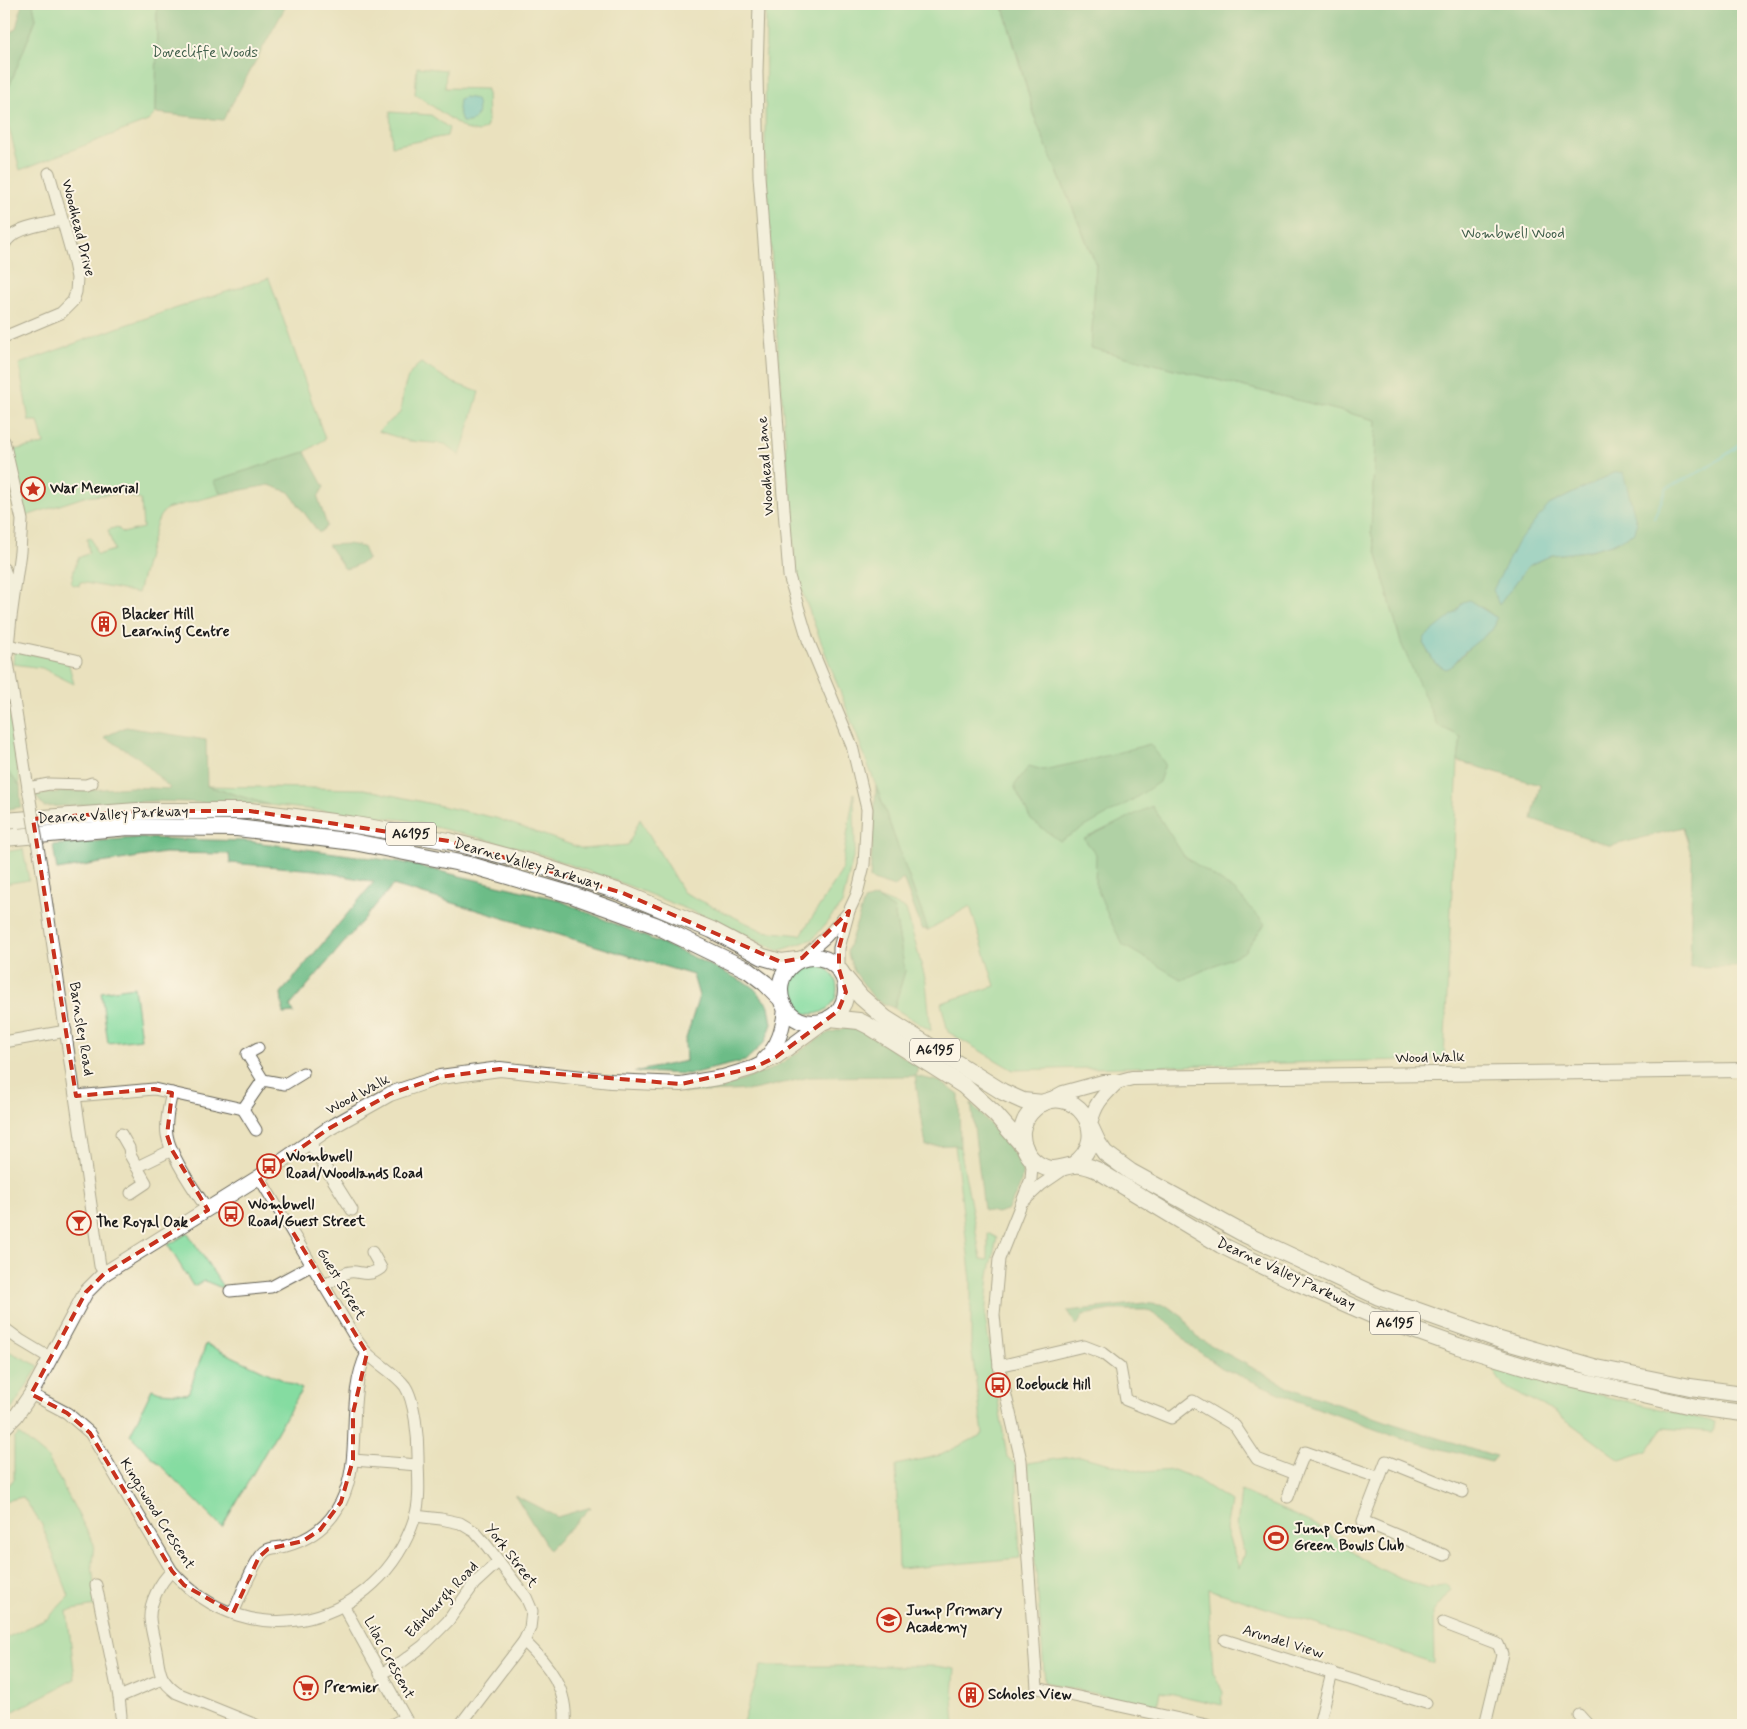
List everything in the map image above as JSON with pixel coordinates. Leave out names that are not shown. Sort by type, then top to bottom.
[{"type":"highway","name":"Dearne Valley Parkway","points":[[4,821],[137,811],[250,811],[355,824],[449,841],[532,863],[623,893],[712,930],[763,957],[781,962],[800,959]]},
{"type":"highway","name":"Dearne Valley Parkway","points":[[4,838],[129,826],[238,828],[354,842],[460,863],[569,894],[655,925],[748,970],[764,983],[783,1003]]},
{"type":"highway","name":"A6195","points":[[800,959],[818,957],[833,963],[861,998],[885,1018],[1008,1095],[1023,1101],[1066,1101],[1081,1110],[1090,1126]]},
{"type":"highway","points":[[783,1003],[779,987],[782,976],[788,966],[800,959]]},
{"type":"highway","points":[[827,1019],[838,1011],[846,992],[845,982],[840,971]]},
{"type":"highway","name":"A6195","points":[[783,1003],[791,1015],[807,1023],[827,1019],[850,1019],[864,1023],[964,1086],[995,1114],[1031,1158],[1045,1167],[1062,1169],[1072,1166]]},
{"type":"highway","points":[[1025,1149],[1022,1133],[1026,1118],[1031,1112],[1046,1102]]},
{"type":"highway","name":"Dearne Valley Parkway","points":[[1090,1126],[1105,1153],[1131,1172],[1246,1235],[1379,1297],[1500,1340],[1597,1368],[1690,1387],[1743,1394]]},
{"type":"highway","points":[[1072,1166],[1079,1161],[1088,1149],[1091,1135],[1090,1126]]},
{"type":"highway","name":"Dearne Valley Parkway","points":[[1072,1166],[1084,1166],[1097,1170],[1221,1245],[1294,1281],[1374,1316],[1458,1346],[1543,1372],[1696,1407],[1743,1413]]},
{"type":"main road","points":[[754,1068],[767,1056],[778,1040],[782,1028],[783,1003]]},
{"type":"main road","name":"Wood Walk","points":[[4,1428],[16,1416],[32,1394],[86,1292],[105,1273],[260,1177],[328,1129],[390,1094],[440,1077],[500,1069],[612,1081],[682,1084],[723,1077],[754,1068],[776,1057],[827,1019]]},
{"type":"main road","name":"Wood Walk","points":[[1046,1102],[1063,1093],[1102,1082],[1117,1082],[1132,1078],[1743,1070]]},
{"type":"main road","points":[[1090,1126],[1092,1112],[1098,1101],[1117,1082]]},
{"type":"street","name":"Woodhead Lane","points":[[758,4],[759,176],[789,576],[808,640],[852,746],[867,808],[864,865],[857,894],[849,911],[839,948],[840,971]]},
{"type":"street","name":"Woodhead Drive","points":[[4,337],[61,313],[73,301],[76,292],[77,278],[49,173]]},
{"type":"street","points":[[4,245],[7,239],[18,232],[62,220]]},
{"type":"street","name":"Barnsley Road","points":[[4,441],[22,520],[20,552],[6,652],[41,864],[100,1266],[105,1273]]},
{"type":"street","points":[[4,569],[14,594]]},
{"type":"street","points":[[6,652],[76,660]]},
{"type":"street","points":[[28,788],[50,784],[86,785],[92,783]]},
{"type":"street","name":"Woodhead Lane","points":[[800,959],[826,936],[849,911]]},
{"type":"street","points":[[4,1042],[66,1031]]},
{"type":"street","points":[[258,1048],[247,1054],[263,1080],[285,1084],[303,1073]]},
{"type":"street","points":[[243,1109],[263,1080]]},
{"type":"street","points":[[76,1096],[154,1089],[243,1109],[256,1130]]},
{"type":"street","points":[[172,1093],[168,1106],[167,1134],[172,1150],[208,1210]]},
{"type":"street","points":[[121,1134],[129,1148],[130,1155],[146,1183],[131,1193]]},
{"type":"street","points":[[310,1143],[352,1210]]},
{"type":"street","points":[[1025,1149],[1032,1173],[1022,1204],[999,1259],[994,1315],[999,1366],[1021,1460],[1038,1688],[1201,1725]]},
{"type":"street","points":[[137,1166],[172,1150]]},
{"type":"street","points":[[1022,1204],[1041,1185],[1072,1166]]},
{"type":"street","name":"Guest Street","points":[[260,1177],[356,1339],[367,1353],[405,1387],[416,1423],[418,1465]]},
{"type":"street","points":[[324,1286],[348,1272],[368,1275],[380,1270],[381,1268],[372,1252]]},
{"type":"street","points":[[230,1291],[271,1287],[312,1265]]},
{"type":"street","points":[[5,1329],[50,1358]]},
{"type":"street","points":[[999,1366],[1084,1346],[1102,1353],[1120,1367],[1126,1400],[1171,1418],[1192,1401],[1235,1426],[1257,1459],[1296,1474]]},
{"type":"street","points":[[233,1613],[259,1557],[268,1549],[303,1541],[320,1530],[341,1502],[353,1460],[353,1413],[362,1362],[367,1353]]},
{"type":"street","name":"Kingswood Crescent","points":[[32,1394],[67,1413],[90,1433],[172,1571],[184,1585],[215,1606],[255,1619],[298,1621],[319,1616],[364,1592],[383,1575],[398,1556],[415,1516],[418,1491],[418,1465]]},
{"type":"street","points":[[1288,1498],[1305,1452],[1380,1478]]},
{"type":"street","points":[[353,1460],[418,1465]]},
{"type":"street","points":[[1444,1555],[1363,1521],[1386,1461],[1463,1492]]},
{"type":"street","name":"York Street","points":[[415,1516],[441,1518],[460,1523],[475,1532],[526,1597],[532,1611],[530,1628],[524,1641],[460,1725]]},
{"type":"street","name":"Edinburgh Road","points":[[380,1674],[399,1664],[422,1646],[448,1621],[474,1584],[499,1562]]},
{"type":"street","points":[[172,1571],[158,1590],[150,1619],[162,1679],[168,1687],[177,1693],[256,1725]]},
{"type":"street","points":[[96,1585],[122,1716]]},
{"type":"street","name":"Lilac Crescent","points":[[344,1604],[407,1722]]},
{"type":"street","points":[[1443,1623],[1498,1644],[1502,1654],[1485,1725]]},
{"type":"street","name":"Arundel View","points":[[1225,1640],[1426,1703]]},
{"type":"street","points":[[524,1641],[549,1667],[558,1683],[564,1702],[565,1725]]},
{"type":"street","name":"Arundel View","points":[[1319,1725],[1332,1673]]},
{"type":"street","points":[[119,1698],[162,1679]]},
{"type":"street","points":[[1579,1715],[1588,1725]]},
{"type":"street","points":[[391,1725],[407,1722]]},
{"type":"highlighted area","points":[[137,811],[250,811],[449,841],[623,893],[781,962],[802,958],[849,911],[839,948],[839,969],[846,992],[838,1011],[776,1057],[753,1068],[681,1084],[500,1069],[440,1077],[390,1094],[328,1129],[259,1177],[367,1353],[353,1413],[353,1460],[341,1502],[320,1530],[303,1541],[268,1549],[259,1557],[233,1613],[184,1585],[172,1571],[90,1433],[67,1413],[31,1394],[86,1292],[105,1273],[208,1210],[172,1150],[167,1135],[172,1093],[154,1089],[76,1096],[33,819]]},
{"type":"green space","points":[[22,4],[33,4],[36,19],[7,92],[8,124],[4,125],[4,36],[16,29]]},
{"type":"green space","points":[[33,4],[159,4],[157,9],[156,113],[148,121],[20,170],[8,124],[7,92],[36,19]]},
{"type":"green space","name":"Dovecliffe Woods","points":[[159,4],[287,4],[223,120],[156,113],[157,9]]},
{"type":"green space","points":[[766,4],[1002,4],[1036,121],[1096,265],[1091,348],[1376,420],[1371,532],[1401,643],[1461,737],[1458,761],[1444,1059],[1013,1070],[948,1032],[941,1003],[995,986],[970,906],[928,930],[876,786],[796,576],[775,311],[765,154]]},
{"type":"green space","name":"Wombwell Wood","points":[[1003,4],[1743,4],[1743,967],[1690,967],[1692,858],[1683,827],[1611,846],[1532,819],[1540,785],[1458,761],[1461,737],[1437,725],[1401,643],[1371,532],[1376,420],[1091,348],[1096,264],[1036,121]],"holes":[[[1614,473],[1635,533],[1612,544],[1587,551],[1552,555],[1528,566],[1499,604],[1549,505]],[[1463,602],[1483,608],[1497,618],[1456,662],[1435,663],[1423,643],[1425,638],[1456,612]]]},
{"type":"green space","points":[[417,67],[446,70],[445,88],[487,89],[488,121],[486,128],[478,132],[465,129],[415,94]]},
{"type":"green space","points":[[390,112],[431,115],[449,128],[447,136],[392,146]]},
{"type":"green space","points":[[269,278],[325,439],[305,452],[214,481],[221,494],[166,509],[156,525],[138,593],[80,582],[79,586],[71,584],[78,558],[89,553],[87,539],[91,538],[97,555],[114,550],[108,530],[117,527],[123,533],[143,528],[141,500],[121,493],[84,497],[26,516],[13,450],[44,444],[38,421],[29,421],[19,364],[125,325]]},
{"type":"green space","points":[[421,363],[454,383],[479,392],[460,456],[445,444],[409,441],[378,431],[400,413],[403,392],[408,379],[415,368]]},
{"type":"green space","points":[[305,452],[324,487],[318,497],[327,526],[319,533],[289,492],[269,485],[221,494],[213,481]]},
{"type":"green space","points":[[348,544],[363,547],[368,559],[345,569],[328,545]]},
{"type":"green space","points":[[14,651],[68,661],[74,684],[42,668],[13,664]]},
{"type":"green space","points":[[6,690],[20,786],[4,767],[4,694]]},
{"type":"green space","points":[[126,727],[206,740],[207,786],[269,805],[156,801],[44,807],[34,794],[131,787],[171,789],[139,758],[104,737]]},
{"type":"green space","points":[[1150,744],[1165,764],[1159,782],[1131,801],[1060,841],[1031,820],[1014,786],[1029,766],[1043,770]]},
{"type":"green space","points":[[4,767],[20,786],[21,807],[4,810]]},
{"type":"green space","points":[[207,786],[364,789],[496,818],[583,849],[628,845],[640,819],[683,892],[763,931],[801,935],[841,872],[854,793],[855,849],[842,904],[813,939],[779,951],[706,917],[619,882],[525,849],[406,820],[269,805]]},
{"type":"green space","points":[[876,786],[928,930],[922,929],[903,879],[894,887],[870,879]]},
{"type":"green space","points":[[1152,806],[1184,856],[1235,891],[1265,924],[1244,952],[1182,980],[1123,945],[1109,918],[1095,883],[1096,854],[1084,839]]},
{"type":"green space","points":[[134,838],[247,841],[401,862],[556,899],[691,956],[752,986],[769,1006],[772,1024],[765,1042],[745,1061],[690,1074],[634,1072],[686,1061],[685,1042],[699,996],[693,975],[393,885],[290,1006],[294,1013],[283,1014],[281,993],[374,882],[315,870],[230,863],[229,854],[164,853],[57,870],[53,845]]},
{"type":"green space","points":[[23,849],[29,880],[4,884],[4,852]]},
{"type":"green space","points":[[876,897],[906,909],[926,982],[931,1031],[894,1008],[905,971],[894,909]]},
{"type":"green space","points":[[876,897],[894,909],[905,971],[894,1008],[875,1000],[854,971],[847,952],[864,901]]},
{"type":"green space","points":[[812,964],[822,966],[830,971],[835,979],[837,989],[835,999],[830,1007],[822,1012],[812,1014],[802,1012],[794,1007],[789,999],[787,989],[789,979],[794,971],[802,966]]},
{"type":"green space","points":[[134,987],[141,1039],[108,1043],[101,992]]},
{"type":"green space","points":[[846,1028],[862,1031],[918,1066],[916,1076],[941,1082],[959,1095],[960,1147],[955,1145],[926,1146],[915,1076],[810,1077],[753,1090],[683,1093],[741,1081],[772,1069],[828,1033]]},
{"type":"green space","points":[[971,1103],[1008,1146],[1020,1164],[1022,1171],[1020,1186],[1007,1210],[997,1213],[984,1210]]},
{"type":"green space","points":[[955,1145],[960,1147],[981,1259],[988,1260],[988,1233],[997,1238],[989,1275],[985,1317],[1007,1457],[1016,1465],[1020,1558],[899,1569],[896,1465],[941,1455],[983,1434],[971,1345],[971,1280]]},
{"type":"green space","points":[[188,1233],[222,1288],[205,1281],[193,1286],[168,1245]]},
{"type":"green space","points":[[1144,1303],[1167,1306],[1183,1317],[1196,1337],[1288,1387],[1394,1424],[1496,1456],[1491,1462],[1399,1438],[1298,1401],[1222,1368],[1188,1344],[1170,1324],[1147,1310],[1111,1310],[1083,1315],[1077,1326],[1067,1311]]},
{"type":"green space","points":[[206,1344],[302,1389],[222,1527],[130,1435],[152,1389],[160,1392],[188,1394]]},
{"type":"green space","points":[[4,1349],[39,1366],[12,1409],[4,1417]]},
{"type":"green space","points":[[1493,1370],[1715,1422],[1713,1432],[1663,1428],[1647,1451],[1620,1460],[1554,1411],[1504,1387]]},
{"type":"green space","points":[[19,1434],[48,1458],[94,1544],[92,1563],[96,1606],[67,1611],[75,1679],[6,1715],[7,1725],[4,1725],[4,1639],[48,1618],[69,1596],[42,1525],[23,1497],[4,1501],[4,1490],[14,1479],[14,1439]]},
{"type":"green space","points":[[1079,1456],[1143,1472],[1174,1470],[1198,1480],[1231,1502],[1226,1530],[1239,1568],[1244,1553],[1237,1527],[1241,1491],[1316,1525],[1369,1563],[1401,1579],[1429,1588],[1446,1584],[1451,1590],[1433,1612],[1434,1663],[1208,1589],[1213,1673],[1223,1692],[1222,1705],[1160,1691],[1157,1708],[1045,1682],[1027,1463]]},
{"type":"green space","points":[[515,1495],[557,1517],[591,1507],[549,1550]]},
{"type":"green space","points":[[761,1666],[936,1666],[955,1669],[953,1697],[955,1725],[742,1725]]},
{"type":"water","points":[[465,97],[476,99],[478,113],[472,121],[462,122],[458,109],[459,99]]},
{"type":"water","points":[[1623,472],[1637,524],[1635,533],[1612,544],[1587,551],[1552,555],[1528,566],[1499,605],[1493,590],[1517,543],[1549,505],[1614,473]]},
{"type":"water","points":[[1469,600],[1497,618],[1495,625],[1492,630],[1464,652],[1451,667],[1446,669],[1435,663],[1423,643],[1425,637],[1456,612],[1463,602]]},
{"type":"waterway","points":[[1654,518],[1667,488],[1705,469],[1743,441]]},
{"type":"place","name":"War Memorial","points":[[33,489]]},
{"type":"place","name":"Blacker Hill Learning Centre","points":[[104,624]]},
{"type":"place","name":"Wombwell Road/Woodlands Road","points":[[269,1166]]},
{"type":"place","name":"Wombwell Road/Guest Street","points":[[231,1214]]},
{"type":"place","name":"The Royal Oak","points":[[79,1223]]},
{"type":"place","name":"Roebuck Hill","points":[[998,1385]]},
{"type":"place","name":"Jump Crown Green Bowls Club","points":[[1276,1538]]},
{"type":"place","name":"Jump Primary Academy","points":[[889,1620]]},
{"type":"place","name":"Premier","points":[[306,1688]]},
{"type":"place","name":"Scholes View","points":[[971,1695]]}]
